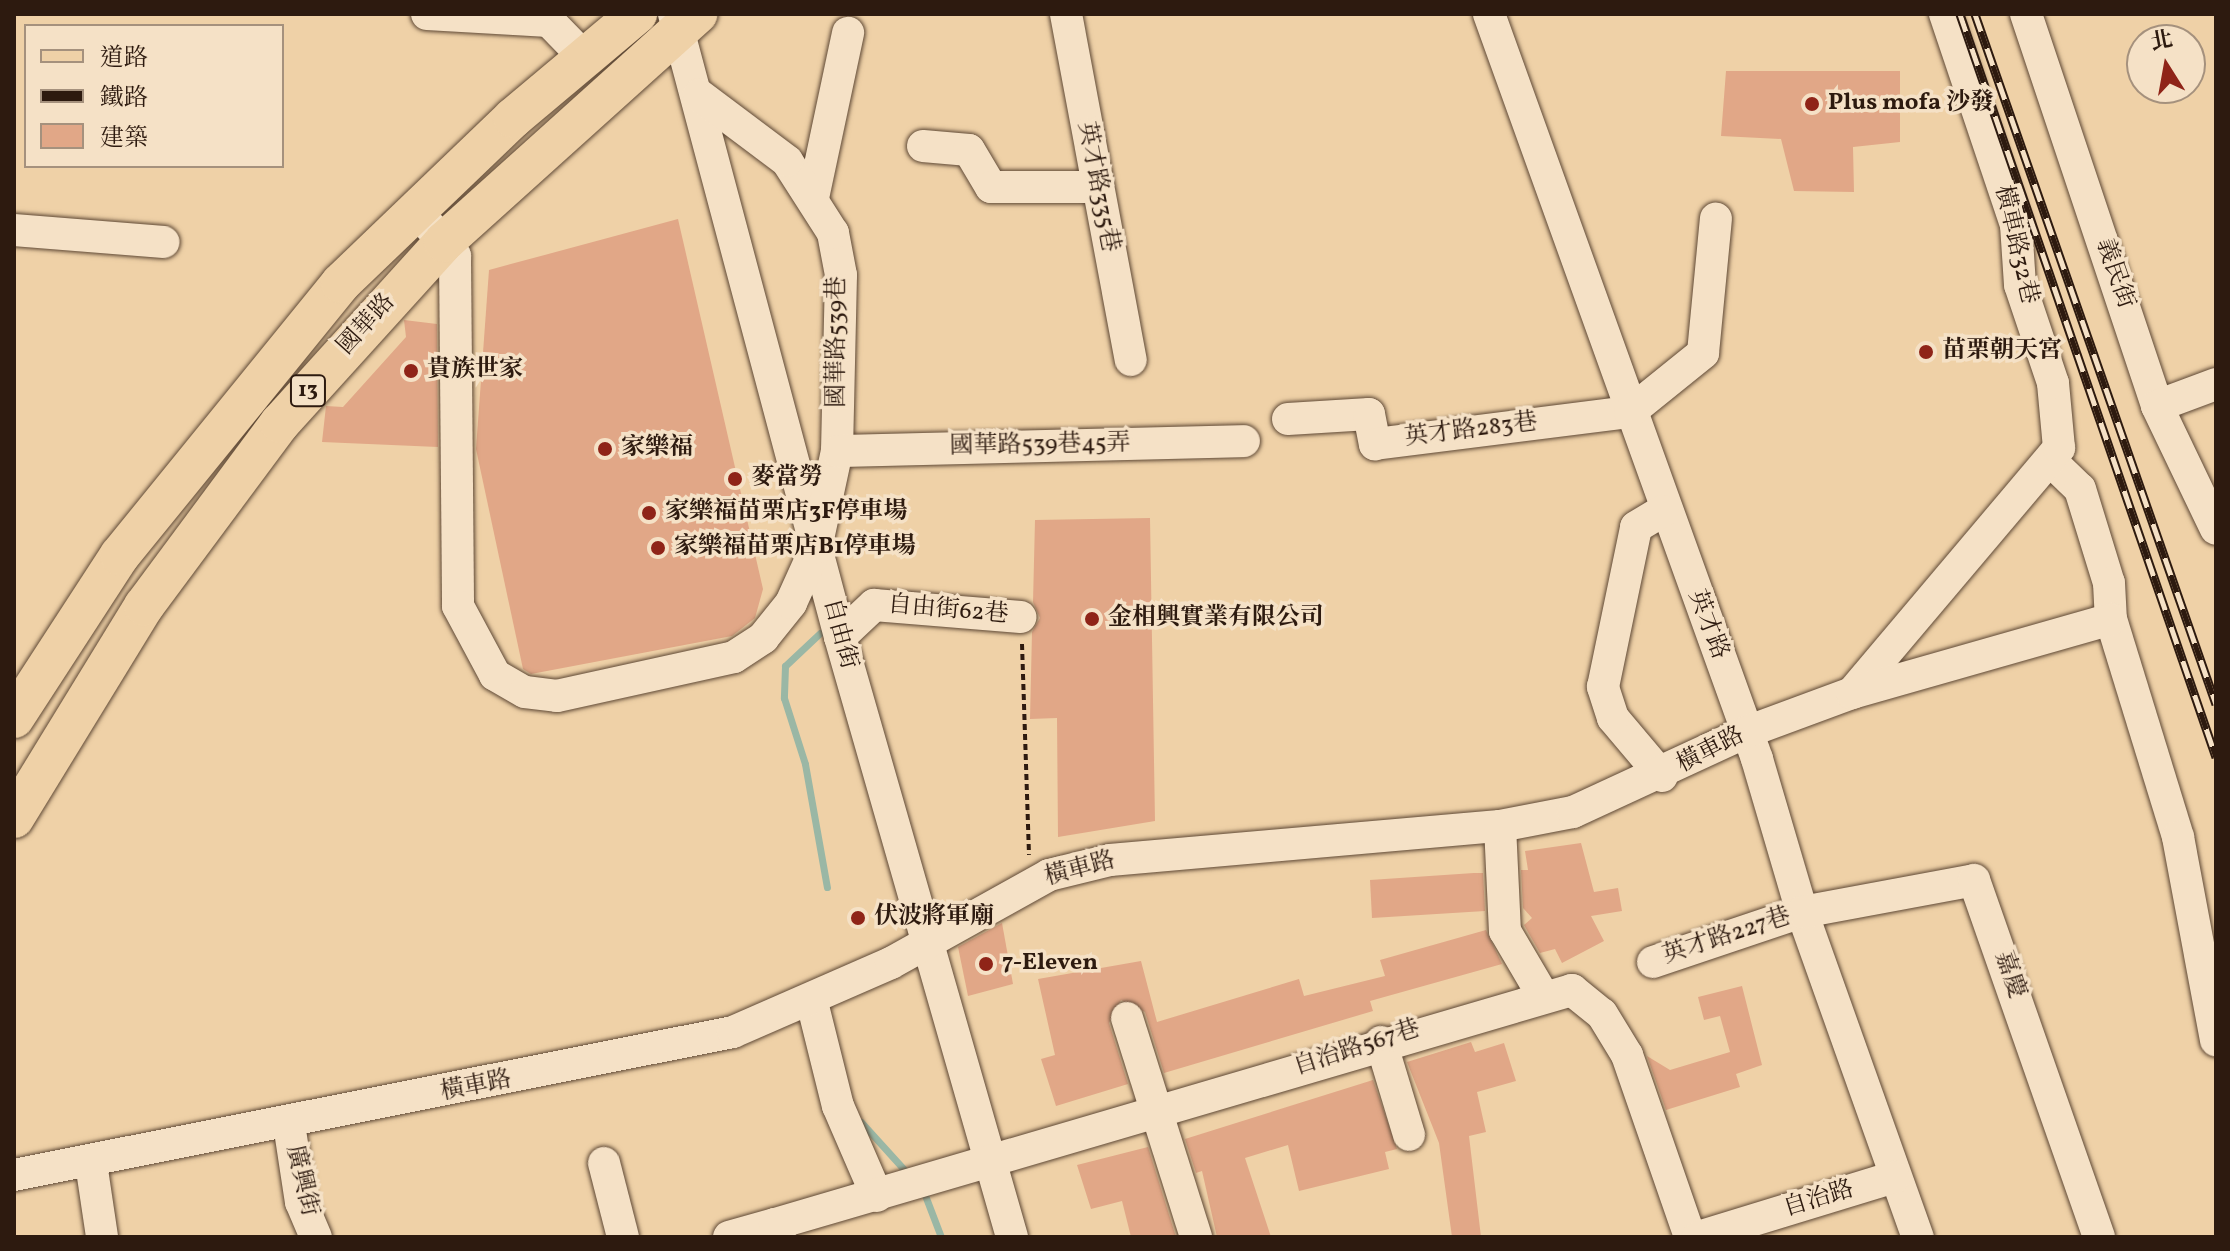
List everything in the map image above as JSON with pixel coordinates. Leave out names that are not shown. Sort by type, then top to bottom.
[{"type":"main road","name":"國華路","points":[[14,718],[120,555],[235,408],[415,209],[637,14]]},
{"type":"main road","name":"國華路","points":[[14,818],[92,686],[280,423],[444,242],[683,19]]},
{"type":"main road","points":[[52,661],[92,686]]},
{"type":"street","points":[[427,14],[549,21],[585,58]]},
{"type":"street","name":"英才路335巷","points":[[1066,14],[1096,187],[1131,360]]},
{"type":"street","name":"英才路","points":[[1489,14],[1744,733],[1894,1177],[1918,1237]]},
{"type":"street","name":"橫車路32巷","points":[[1945,14],[2016,225],[2020,285],[2053,383],[2059,448],[2053,463]]},
{"type":"street","name":"義民街","points":[[2026,14],[2157,406],[2214,518]]},
{"type":"street","name":"自由街","points":[[683,19],[699,95],[840,637],[1012,1237]]},
{"type":"street","points":[[813,198],[848,33]]},
{"type":"street","name":"國華路539巷","points":[[444,242],[455,256],[457,294],[458,606],[495,675],[525,692],[557,696],[734,657],[763,638],[791,603],[816,548],[837,451],[841,275],[833,233],[787,161],[699,95]]},
{"type":"street","points":[[923,146],[969,150],[991,187],[1096,187]]},
{"type":"street","points":[[415,209],[444,242]]},
{"type":"street","points":[[1630,412],[1703,353],[1716,219]]},
{"type":"street","points":[[14,230],[164,242]]},
{"type":"street","points":[[2157,406],[2216,384]]},
{"type":"street","name":"英才路283巷","points":[[1288,419],[1369,414],[1375,444],[1630,412]]},
{"type":"street","name":"國華路539巷45弄","points":[[837,451],[1244,441]]},
{"type":"street","points":[[1852,693],[2053,463],[2080,489],[2109,583],[2111,619],[2178,837],[2216,1040]]},
{"type":"street","points":[[1662,776],[1613,718],[1603,687],[1636,527],[1663,511]]},
{"type":"street","name":"自由街62巷","points":[[840,637],[874,605],[1021,617]]},
{"type":"street","name":"橫車路","points":[[14,1175],[289,1124],[733,1032],[812,1002],[926,945],[1030,885],[1110,860],[1500,826],[1573,812],[1662,776],[1744,733],[1852,693],[2111,619]]},
{"type":"street","points":[[1500,826],[1505,931],[1542,994]]},
{"type":"street","name":"嘉慶","points":[[1802,912],[1974,880],[2099,1237]]},
{"type":"street","name":"英才路227巷","points":[[1653,962],[1802,912]]},
{"type":"street","name":"自治路567巷","points":[[729,1237],[778,1231],[992,1160],[1542,994],[1572,990],[1602,1014],[1627,1055],[1690,1237]]},
{"type":"street","points":[[812,1002],[838,1106],[888,1192]]},
{"type":"street","points":[[1127,1018],[1196,1237]]},
{"type":"street","points":[[1381,1042],[1409,1135]]},
{"type":"street","name":"廣興街","points":[[289,1124],[301,1202],[316,1237]]},
{"type":"street","points":[[91,1163],[102,1237]]},
{"type":"street","points":[[604,1163],[623,1237]]},
{"type":"street","name":"自治路","points":[[1698,1237],[1894,1177]]},
{"type":"path","points":[[1021,617],[1030,885]]},
{"type":"building","name":"Plus mofa 沙發","points":[[1726,71],[1900,71],[1900,142],[1853,147],[1854,192],[1794,191],[1781,139],[1721,136]]},
{"type":"building","name":"家樂福","points":[[678,219],[763,589],[755,618],[732,636],[531,674],[523,669],[476,449],[489,270]]},
{"type":"building","name":"貴族世家","points":[[404,320],[437,324],[438,447],[322,442],[326,406],[343,407],[406,337]]},
{"type":"building","name":"金相興實業有限公司","points":[[1150,518],[1155,821],[1058,837],[1057,718],[1030,719],[1032,632],[1040,618],[1033,602],[1035,520]]},
{"type":"building","points":[[1581,843],[1594,892],[1618,888],[1622,911],[1591,916],[1604,941],[1562,963],[1555,949],[1540,953],[1524,925],[1532,918],[1523,908],[1521,870],[1528,870],[1525,851]]},
{"type":"building","points":[[1483,873],[1485,911],[1372,918],[1370,880]]},
{"type":"building","name":"7-Eleven","points":[[1002,923],[1013,984],[968,996],[958,947]]},
{"type":"building","points":[[1486,930],[1502,964],[1370,1001],[1373,1011],[1164,1073],[1145,1012],[1121,1000],[1109,1023],[1128,1084],[1056,1106],[1041,1059],[1055,1055],[1038,979],[1141,961],[1157,1022],[1299,979],[1304,996],[1385,976],[1380,960]]},
{"type":"building","points":[[1742,986],[1762,1065],[1736,1074],[1740,1087],[1666,1110],[1647,1056],[1670,1070],[1730,1052],[1720,1016],[1704,1020],[1698,997]]},
{"type":"building","points":[[1471,1042],[1475,1052],[1504,1043],[1516,1081],[1477,1092],[1486,1132],[1469,1136],[1481,1237],[1452,1237],[1439,1143],[1407,1062]]},
{"type":"building","points":[[1373,1080],[1397,1149],[1385,1152],[1389,1169],[1299,1191],[1288,1145],[1245,1158],[1271,1237],[1217,1237],[1202,1171],[1196,1173],[1185,1139]]},
{"type":"building","points":[[1148,1147],[1176,1237],[1131,1237],[1122,1201],[1091,1209],[1077,1165]]},
{"type":"waterway","points":[[820,633],[785,666],[784,698],[805,764],[827,887]]},
{"type":"waterway","points":[[861,1122],[909,1175]]},
{"type":"waterway","points":[[923,1190],[941,1237]]},
{"type":"railway","points":[[1960,14],[2216,757]]},
{"type":"railway","points":[[1975,14],[2216,704]]},
{"type":"place","name":"Plus mofa 沙發","points":[[1812,104]]},
{"type":"place","name":"苗栗朝天宮","points":[[1926,352]]},
{"type":"place","name":"貴族世家","points":[[411,371]]},
{"type":"place","name":"家樂福","points":[[605,449]]},
{"type":"place","name":"麥當勞","points":[[735,479]]},
{"type":"place","name":"家樂福苗栗店3F停車場","points":[[649,513]]},
{"type":"place","name":"家樂福苗栗店B1停車場","points":[[658,548]]},
{"type":"place","name":"金相興實業有限公司","points":[[1092,619]]},
{"type":"place","name":"伏波將軍廟","points":[[858,918]]},
{"type":"place","name":"7-Eleven","points":[[986,964]]}]
